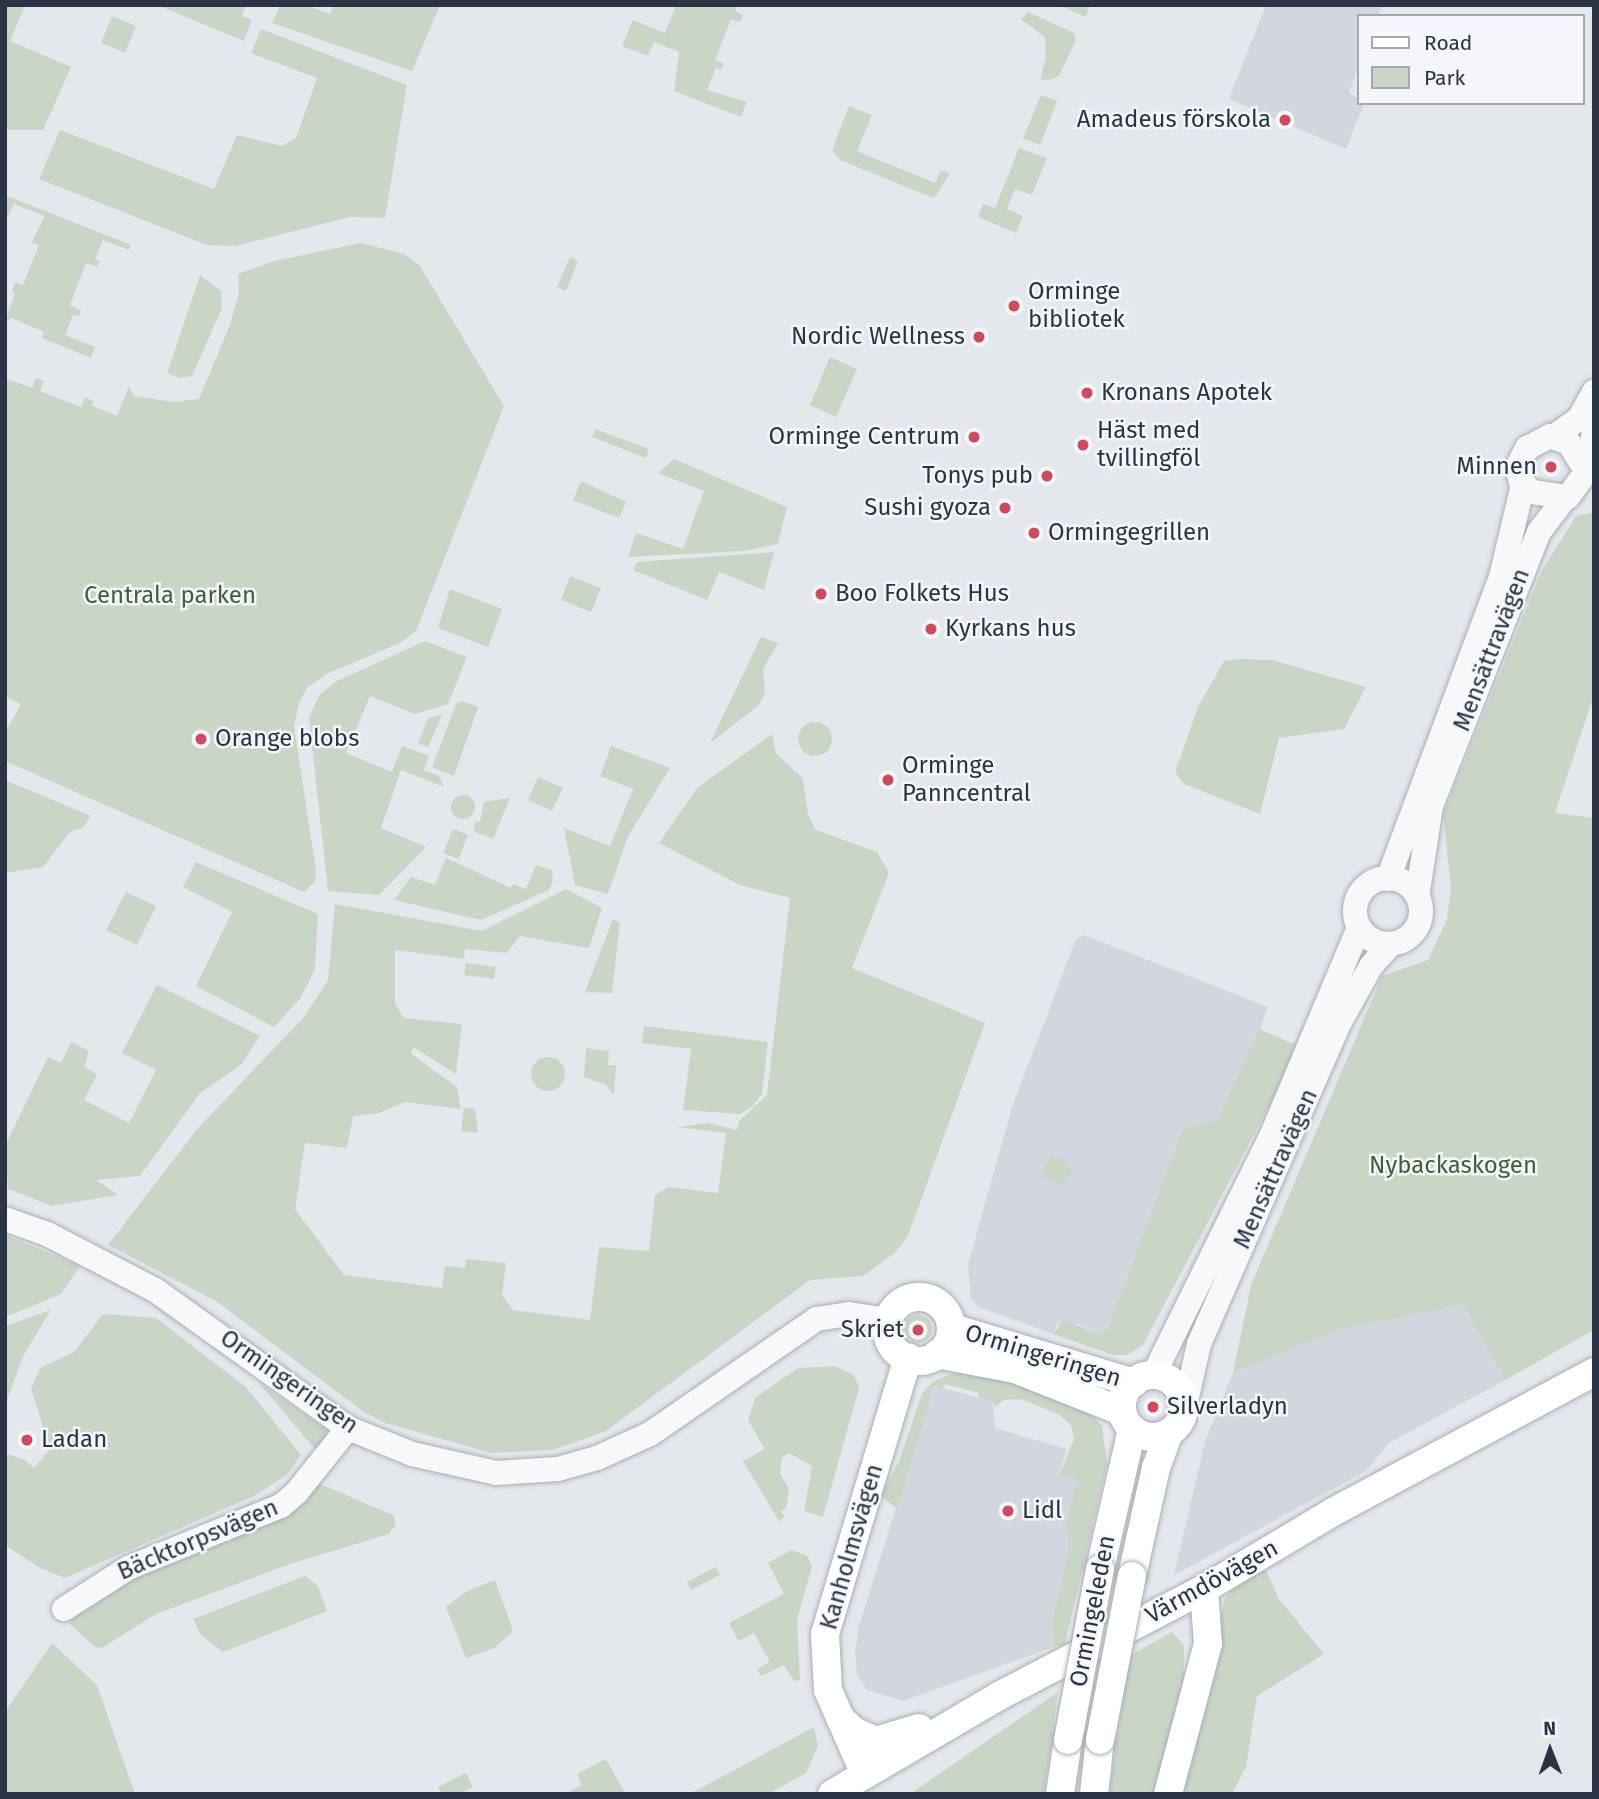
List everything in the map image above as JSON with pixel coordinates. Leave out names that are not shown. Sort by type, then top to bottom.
[{"type":"main road","points":[[920,1297],[943,1308],[952,1328],[947,1346],[937,1354],[927,1359],[908,1357],[889,1344],[887,1320],[898,1304],[920,1297]]},
{"type":"main road","name":"Ormingeringen","points":[[952,1328],[1144,1379]]},
{"type":"main road","name":"Ormingeringen","points":[[937,1354],[1016,1369],[1126,1420]]},
{"type":"main road","name":"Kanholmsvägen","points":[[866,1774],[836,1714],[824,1667],[828,1617],[908,1357]]},
{"type":"main road","name":"Värmdövägen","points":[[832,1794],[999,1696],[1204,1589],[1340,1508],[1594,1372]]},
{"type":"main road","points":[[1144,1379],[1176,1383],[1185,1406],[1183,1419],[1169,1433],[1151,1437],[1126,1420],[1124,1395],[1144,1379]]},
{"type":"main road","name":"Ormingeleden","points":[[1060,1794],[1126,1420]]},
{"type":"main road","name":"Ormingeleden","points":[[1094,1794],[1100,1740],[1132,1576],[1156,1468],[1169,1433]]},
{"type":"main road","points":[[1168,1794],[1208,1644],[1204,1589]]},
{"type":"main road","points":[[1169,1607],[1192,1619],[1208,1644]]},
{"type":"main road","points":[[836,1714],[855,1732],[887,1741],[999,1696]]},
{"type":"street","points":[[1594,392],[1579,419],[1553,437],[1536,441],[1522,455],[1517,468],[1523,485],[1537,495],[1564,499],[1576,492],[1594,432]]},
{"type":"street","points":[[1553,437],[1574,448],[1585,469]]},
{"type":"street","name":"Mensättravägen","points":[[1388,879],[1501,577],[1523,485]]},
{"type":"street","name":"Mensättravägen","points":[[1418,891],[1431,806],[1539,532],[1564,499]]},
{"type":"street","points":[[1388,879],[1418,891],[1420,920],[1410,935],[1391,944],[1371,941],[1358,930],[1353,917],[1357,900],[1368,886],[1388,879]]},
{"type":"street","name":"Mensättravägen","points":[[1144,1379],[1273,1132],[1358,930]]},
{"type":"street","name":"Mensättravägen","points":[[1185,1406],[1199,1344],[1340,1022],[1370,966],[1391,944]]},
{"type":"street","name":"Ormingeringen","points":[[5,1219],[47,1234],[155,1290],[348,1428],[412,1454],[478,1470],[515,1474],[558,1469],[597,1458],[650,1434],[817,1319],[849,1314],[887,1320]]},
{"type":"street","name":"Bäcktorpsvägen","points":[[64,1609],[128,1568],[281,1506],[298,1492],[348,1428]]},
{"type":"shaded area","points":[[1266,5],[1382,5],[1379,14],[1358,14],[1358,68],[1349,92],[1358,99],[1358,105],[1363,105],[1346,149],[1229,99]]},
{"type":"shaded area","points":[[1084,935],[1268,1007],[1241,1078],[1218,1120],[1183,1128],[1107,1330],[1098,1334],[1078,1324],[1057,1325],[1053,1334],[979,1307],[971,1299],[968,1265],[1012,1107],[1076,939]]},
{"type":"shaded area","points":[[1465,1305],[1505,1380],[1389,1443],[1366,1471],[1174,1575],[1205,1442],[1233,1373],[1341,1329]]},
{"type":"shaded area","points":[[934,1386],[993,1401],[995,1428],[1066,1449],[1060,1473],[1077,1479],[1067,1520],[1068,1554],[1052,1621],[1053,1647],[903,1701],[867,1690],[857,1674],[855,1652],[859,1626]]},
{"type":"green space","points":[[5,5],[25,5],[10,41],[71,67],[43,130],[5,130]]},
{"type":"green space","points":[[157,5],[246,5],[242,16],[252,20],[244,41]]},
{"type":"green space","points":[[280,5],[307,5],[330,14],[334,5],[440,5],[412,71],[272,23]]},
{"type":"green space","points":[[676,5],[737,5],[735,11],[743,15],[740,22],[731,19],[715,60],[724,64],[721,70],[716,68],[707,90],[747,102],[741,117],[674,91],[679,52],[654,42],[648,56],[622,46],[633,20],[665,33]]},
{"type":"green space","points":[[1058,5],[1090,5],[1086,17]]},
{"type":"green space","points":[[1028,12],[1074,33],[1076,40],[1059,76],[1047,81],[1040,79],[1046,58],[1045,37],[1021,19]]},
{"type":"green space","points":[[112,16],[136,26],[125,53],[101,43]]},
{"type":"green space","points":[[261,29],[407,85],[385,218],[350,217],[235,246],[207,245],[39,179],[60,130],[214,189],[237,135],[282,146],[296,138],[317,78],[251,53]]},
{"type":"green space","points":[[1041,95],[1057,101],[1040,145],[1023,138]]},
{"type":"green space","points":[[849,106],[872,115],[857,151],[935,183],[941,170],[950,174],[934,198],[840,160],[832,150]]},
{"type":"green space","points":[[1019,148],[1047,158],[1032,195],[1015,189],[1007,209],[1023,216],[1016,233],[978,217],[983,204],[995,208]]},
{"type":"green space","points":[[7,196],[131,245],[129,250],[103,240],[95,259],[100,261],[97,267],[86,263],[70,305],[81,311],[79,316],[73,315],[65,335],[95,347],[91,358],[42,338],[44,332],[12,318],[5,322],[15,293],[12,291],[15,282],[23,285],[39,245],[32,242],[45,216],[14,204],[5,222]]},
{"type":"green space","name":"Centrala parken","points":[[361,243],[404,254],[420,266],[504,406],[416,631],[400,643],[326,674],[307,688],[299,703],[294,727],[316,871],[315,881],[304,892],[5,761],[5,733],[21,704],[5,696],[5,378],[32,388],[36,378],[44,381],[40,391],[81,407],[85,397],[93,401],[92,406],[117,416],[129,386],[134,396],[174,402],[199,399],[230,325],[239,293],[238,274],[274,261]]},
{"type":"green space","points":[[570,257],[578,261],[566,291],[557,287]]},
{"type":"green space","points":[[200,275],[221,291],[222,308],[192,376],[179,378],[167,373]]},
{"type":"green space","points":[[830,357],[857,369],[836,417],[810,405]]},
{"type":"green space","points":[[595,429],[649,449],[646,458],[592,437]]},
{"type":"green space","points":[[674,459],[787,507],[778,544],[744,551],[628,557],[636,533],[683,549],[704,491],[658,473]]},
{"type":"green space","points":[[581,481],[626,502],[619,518],[573,500]]},
{"type":"green space","name":"Nybackaskogen","points":[[1594,512],[1594,695],[1555,813],[1594,818],[1594,1330],[1505,1380],[1464,1305],[1341,1329],[1233,1373],[1251,1285],[1382,976],[1428,960],[1447,919],[1451,886],[1443,815],[1542,570],[1576,516]]},
{"type":"green space","points":[[774,552],[764,590],[719,572],[707,600],[633,570],[637,562]]},
{"type":"green space","points":[[570,576],[601,588],[591,612],[561,600]]},
{"type":"green space","points":[[450,589],[502,609],[488,647],[438,628]]},
{"type":"green space","points":[[761,637],[778,643],[763,669],[765,693],[759,705],[710,743]]},
{"type":"green space","points":[[425,641],[467,657],[448,704],[415,714],[370,696],[346,753],[392,772],[402,746],[429,756],[424,770],[439,776],[444,787],[401,770],[381,828],[426,847],[379,895],[328,891],[309,718],[319,695],[337,681]]},
{"type":"green space","points":[[1272,660],[1366,687],[1344,729],[1279,738],[1260,814],[1184,784],[1175,772],[1198,707],[1224,661]]},
{"type":"green space","points":[[462,701],[478,707],[454,776],[432,767],[456,704]]},
{"type":"green space","points":[[442,715],[428,747],[418,744],[428,718]]},
{"type":"green space","points":[[815,722],[827,727],[832,739],[827,751],[815,756],[803,751],[798,739],[803,727]]},
{"type":"green space","points":[[772,734],[776,753],[803,779],[808,815],[816,830],[877,852],[889,873],[852,968],[985,1023],[908,1236],[896,1252],[863,1276],[810,1280],[606,1431],[553,1450],[491,1453],[385,1423],[364,1412],[216,1301],[108,1245],[198,1128],[304,1017],[328,980],[335,904],[482,931],[566,889],[602,908],[589,948],[520,936],[507,953],[465,949],[464,959],[395,950],[395,1003],[404,1018],[462,1024],[456,1074],[413,1047],[411,1054],[457,1087],[461,1109],[405,1102],[379,1113],[353,1116],[347,1148],[305,1143],[295,1209],[344,1275],[442,1288],[445,1266],[465,1268],[466,1259],[506,1263],[502,1295],[513,1310],[590,1320],[599,1247],[649,1251],[655,1195],[669,1187],[718,1193],[726,1133],[677,1127],[708,1123],[737,1130],[739,1121],[767,1095],[790,898],[740,885],[659,843],[697,788]]},
{"type":"green space","points":[[611,746],[670,768],[628,836],[608,894],[575,885],[564,828],[610,846],[633,789],[600,776]]},
{"type":"green space","points":[[538,777],[563,788],[552,811],[528,800]]},
{"type":"green space","points":[[5,780],[91,816],[82,828],[70,832],[43,867],[5,873]]},
{"type":"green space","points":[[463,795],[474,802],[475,807],[468,818],[463,819],[452,812],[451,807],[458,796]]},
{"type":"green space","points":[[510,798],[493,839],[473,831],[476,821],[480,822],[484,802]]},
{"type":"green space","points":[[453,829],[468,835],[459,859],[443,853]]},
{"type":"green space","points":[[446,858],[511,888],[513,884],[526,889],[536,865],[552,870],[553,881],[549,890],[481,920],[394,900],[411,877],[435,885]]},
{"type":"green space","points":[[196,862],[318,914],[315,969],[300,999],[274,1027],[196,986],[232,912],[183,887]]},
{"type":"green space","points":[[126,892],[156,906],[137,945],[106,930]]},
{"type":"green space","points":[[613,919],[620,923],[612,993],[585,992]]},
{"type":"green space","points":[[466,963],[496,967],[494,979],[464,975]]},
{"type":"green space","points":[[157,985],[260,1036],[241,1065],[200,1093],[140,1176],[96,1180],[118,1195],[52,1206],[8,1189],[5,1146],[48,1057],[61,1063],[71,1042],[89,1051],[84,1067],[97,1074],[84,1100],[129,1123],[156,1070],[122,1053]]},
{"type":"green space","points":[[644,1026],[768,1042],[762,1094],[753,1106],[740,1114],[683,1110],[691,1049],[642,1043]]},
{"type":"green space","points":[[1259,1029],[1300,1047],[1143,1345],[1127,1355],[1113,1355],[1053,1334],[1064,1320],[1098,1334],[1107,1330],[1183,1128],[1218,1120]]},
{"type":"green space","points":[[586,1048],[609,1051],[608,1065],[616,1065],[614,1095],[606,1085],[584,1077]]},
{"type":"green space","points":[[548,1057],[560,1062],[565,1074],[560,1086],[548,1091],[536,1086],[531,1074],[536,1062]]},
{"type":"green space","points":[[464,1108],[475,1109],[478,1133],[461,1131]]},
{"type":"green space","points":[[1050,1155],[1064,1160],[1073,1172],[1065,1184],[1042,1178]]},
{"type":"green space","points":[[5,1235],[80,1266],[61,1294],[5,1317]]},
{"type":"green space","points":[[51,1310],[24,1354],[5,1406],[5,1326]]},
{"type":"green space","points":[[103,1314],[156,1318],[246,1387],[301,1455],[287,1475],[254,1496],[65,1578],[40,1568],[5,1545],[5,1458],[8,1454],[25,1460],[34,1468],[50,1449],[31,1389],[40,1368],[74,1352]]},
{"type":"green space","points":[[918,1315],[928,1319],[932,1329],[928,1339],[918,1343],[908,1339],[904,1329],[908,1319]]},
{"type":"green space","points":[[835,1366],[854,1375],[859,1388],[823,1517],[804,1511],[812,1466],[789,1453],[782,1458],[780,1474],[789,1488],[786,1509],[781,1511],[785,1517],[779,1521],[743,1461],[765,1449],[748,1420],[755,1398],[798,1368]]},
{"type":"green space","points":[[958,1371],[999,1377],[1089,1411],[1102,1426],[1107,1464],[1065,1644],[1053,1647],[1052,1621],[1068,1554],[1067,1520],[1077,1479],[1060,1474],[1074,1439],[1071,1425],[1058,1414],[1021,1399],[1004,1400],[995,1407],[993,1401],[978,1397],[979,1393],[945,1384],[943,1389],[934,1386],[897,1509],[880,1495],[899,1462],[922,1393],[934,1381]]},
{"type":"green space","points":[[259,1383],[327,1430],[327,1443],[319,1454]]},
{"type":"green space","points":[[320,1484],[393,1515],[396,1525],[389,1534],[290,1564],[156,1614],[102,1648],[95,1647],[69,1623],[101,1595]]},
{"type":"green space","points":[[792,1550],[807,1556],[812,1566],[797,1620],[800,1680],[794,1681],[784,1665],[761,1676],[757,1669],[770,1662],[754,1633],[738,1641],[729,1623],[784,1594],[768,1563]]},
{"type":"green space","points":[[716,1567],[720,1575],[691,1590],[687,1582]]},
{"type":"green space","points":[[1266,1570],[1279,1599],[1324,1654],[1257,1696],[1246,1767],[1232,1794],[1180,1794],[1225,1598],[1236,1583]]},
{"type":"green space","points":[[305,1576],[318,1586],[327,1611],[223,1652],[201,1635],[193,1619]]},
{"type":"green space","points":[[495,1580],[513,1631],[494,1648],[466,1658],[446,1607],[467,1591]]},
{"type":"green space","points":[[1172,1632],[1184,1645],[1184,1685],[1156,1794],[1109,1794],[1129,1656]]},
{"type":"green space","points":[[52,1643],[97,1685],[135,1794],[5,1794],[5,1712]]},
{"type":"green space","points":[[1058,1692],[1044,1794],[910,1794]]},
{"type":"green space","points":[[814,1727],[818,1746],[806,1773],[768,1794],[690,1794]]},
{"type":"green space","points":[[606,1759],[626,1794],[565,1794],[582,1785],[577,1774]]},
{"type":"green space","points":[[466,1773],[473,1787],[460,1794],[441,1794],[438,1787]]},
{"type":"place","name":"Amadeus förskola","points":[[1285,120]]},
{"type":"place","name":"Orminge bibliotek","points":[[1014,306]]},
{"type":"place","name":"Nordic Wellness","points":[[979,337]]},
{"type":"place","name":"Kronans Apotek","points":[[1087,393]]},
{"type":"place","name":"Orminge Centrum","points":[[974,437]]},
{"type":"place","name":"Häst med tvillingföl","points":[[1083,445]]},
{"type":"place","name":"Minnen","points":[[1551,467]]},
{"type":"place","name":"Tonys pub","points":[[1047,476]]},
{"type":"place","name":"Sushi gyoza","points":[[1005,508]]},
{"type":"place","name":"Ormingegrillen","points":[[1034,533]]},
{"type":"place","name":"Boo Folkets Hus","points":[[821,594]]},
{"type":"place","name":"Kyrkans hus","points":[[931,629]]},
{"type":"place","name":"Orange blobs","points":[[201,739]]},
{"type":"place","name":"Orminge Panncentral","points":[[888,780]]},
{"type":"place","name":"Skriet","points":[[918,1330]]},
{"type":"place","name":"Silverladyn","points":[[1153,1407]]},
{"type":"place","name":"Ladan","points":[[27,1440]]},
{"type":"place","name":"Lidl","points":[[1008,1511]]}]
